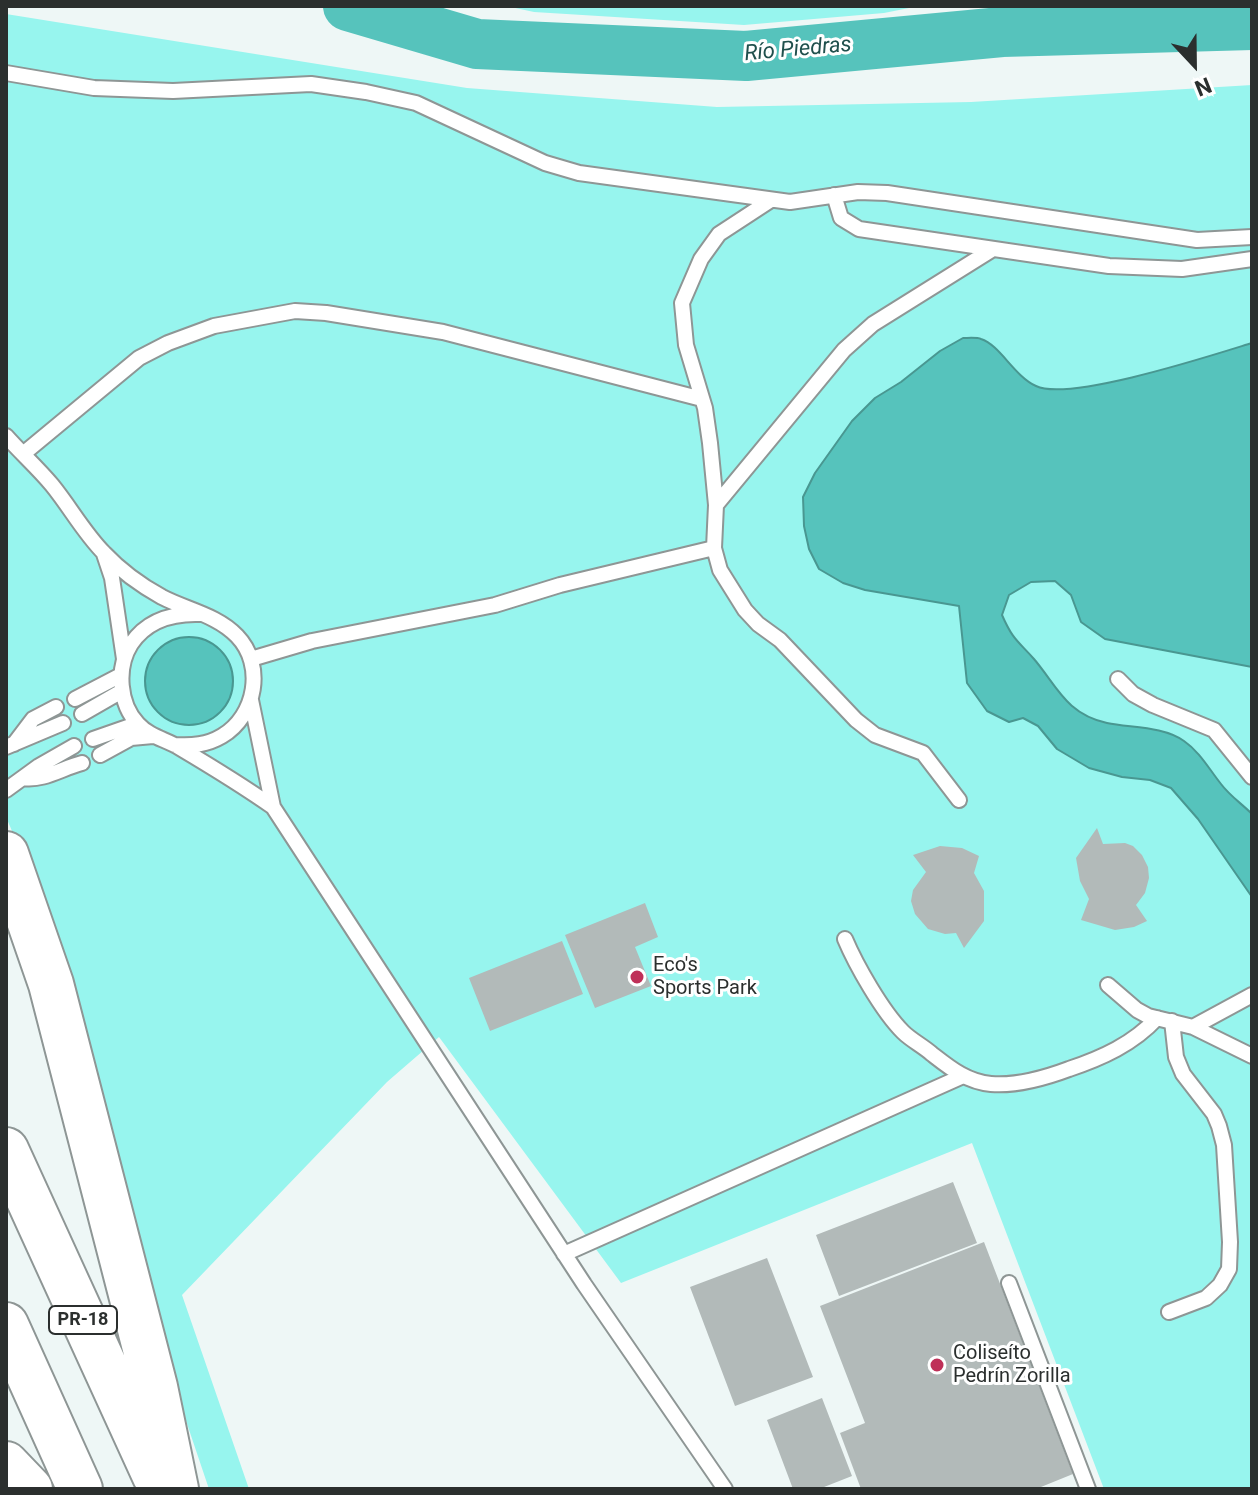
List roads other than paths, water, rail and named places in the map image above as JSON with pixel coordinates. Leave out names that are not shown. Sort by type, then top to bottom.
[{"type":"highway","points":[[6,854],[51,984],[155,1387],[176,1489]]},
{"type":"highway","name":"PR-18","points":[[6,1150],[161,1489]]},
{"type":"highway","points":[[6,1325],[80,1489]]},
{"type":"highway","points":[[6,1464],[30,1489]]},
{"type":"lane","points":[[6,73],[94,88],[173,91],[311,84],[416,103],[545,163],[579,173],[771,200],[807,202],[858,192],[920,196],[1197,240],[1252,237]]},
{"type":"lane","points":[[834,195],[841,218],[859,229],[1109,266],[1182,269],[1252,259]]},
{"type":"lane","points":[[771,200],[719,234],[701,259],[682,303],[686,345],[702,399],[716,505],[714,548],[720,570],[733,593],[758,624],[780,640],[856,720],[875,735],[923,753],[959,800]]},
{"type":"lane","points":[[716,505],[844,350],[873,324],[993,249]]},
{"type":"lane","points":[[23,454],[139,358],[168,343],[214,326],[295,311],[443,332],[702,399]]},
{"type":"lane","points":[[6,436],[52,485],[104,553],[138,582],[162,597],[216,619],[241,639],[251,659],[254,684],[251,700],[234,727],[221,737],[191,746],[175,745]]},
{"type":"lane","points":[[251,659],[312,641],[495,605],[560,585],[714,548]]},
{"type":"lane","points":[[104,553],[112,578],[124,659]]},
{"type":"lane","points":[[200,614],[168,616],[154,622],[131,645],[124,659],[122,691],[136,724],[237,782],[273,807]]},
{"type":"lane","points":[[75,699],[121,675]]},
{"type":"lane","points":[[1118,679],[1133,694],[1153,705],[1214,730],[1252,777]]},
{"type":"lane","points":[[82,714],[122,691]]},
{"type":"lane","points":[[251,700],[273,807],[564,1254],[725,1489]]},
{"type":"lane","points":[[15,743],[33,719],[56,707]]},
{"type":"lane","points":[[15,743],[63,723]]},
{"type":"lane","points":[[93,739],[136,724]]},
{"type":"lane","points":[[100,755],[131,738],[153,736]]},
{"type":"lane","points":[[15,743],[39,766]]},
{"type":"lane","points":[[6,790],[74,746]]},
{"type":"lane","points":[[22,778],[46,776],[82,763]]},
{"type":"lane","points":[[845,939],[852,956],[904,1033],[963,1076],[991,1084],[1059,1073],[1120,1048],[1164,1019]]},
{"type":"lane","points":[[1108,985],[1137,1010],[1193,1027],[1252,1056]]},
{"type":"lane","points":[[1193,1027],[1252,995]]},
{"type":"lane","points":[[1164,1019],[1183,1074],[1214,1114],[1219,1126],[1224,1145],[1230,1242],[1229,1269],[1220,1285],[1206,1298],[1169,1312]]},
{"type":"lane","points":[[564,1254],[963,1076]]},
{"type":"lane","points":[[1009,1283],[1088,1489]]},
{"type":"waterway","name":"Río Piedras","points":[[348,6],[477,44],[746,56],[1002,32],[1252,25]]},
{"type":"place","name":"Eco's Sports Park","points":[[637,977]]},
{"type":"place","name":"Coliseíto Pedrín Zorilla","points":[[937,1365]]}]
